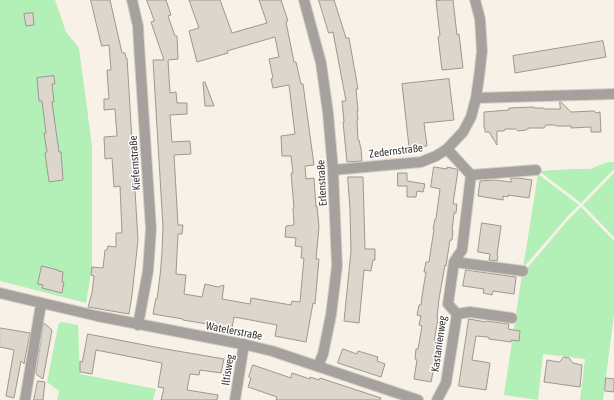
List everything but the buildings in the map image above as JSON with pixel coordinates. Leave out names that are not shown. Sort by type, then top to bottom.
[{"type":"street","name":"Kiefernstraße","points":[[132,0],[138,26],[151,229],[148,271],[138,325]]},
{"type":"street","name":"Erlenstraße","points":[[304,0],[321,63],[334,170],[337,266],[331,316],[323,354],[318,366]]},
{"type":"street","name":"Zedernstraße","points":[[334,170],[421,162],[436,156],[447,149],[463,132],[471,117],[476,98],[482,51],[480,19],[475,0]]},
{"type":"street","points":[[476,98],[614,94]]},
{"type":"street","points":[[447,149],[471,175],[536,170]]},
{"type":"street","name":"Kastanienweg","points":[[437,400],[446,383],[457,314],[448,304],[454,262],[462,250],[471,175]]},
{"type":"street","points":[[454,262],[523,271]]},
{"type":"street","name":"Watelerstraße","points":[[0,294],[138,325],[244,344],[272,351],[415,400]]},
{"type":"street","points":[[25,400],[41,304]]},
{"type":"street","points":[[457,314],[470,312],[512,318]]},
{"type":"street","name":"Iltisweg","points":[[235,400],[244,344]]},
{"type":"green space","points":[[0,0],[55,0],[66,32],[79,48],[92,146],[92,267],[86,303],[0,281]]},
{"type":"green space","points":[[608,162],[614,162],[614,169],[581,203],[539,171],[590,169]]},
{"type":"green space","points":[[614,173],[614,237],[583,205]]},
{"type":"green space","points":[[538,174],[579,205],[523,268]]},
{"type":"green space","points":[[581,207],[614,241],[614,314],[603,400],[580,400],[585,359],[543,354],[538,400],[504,395],[522,274]]},
{"type":"green space","points":[[62,322],[78,325],[80,374],[156,389],[153,400],[57,400],[59,391],[47,382],[58,326],[59,323]]}]
